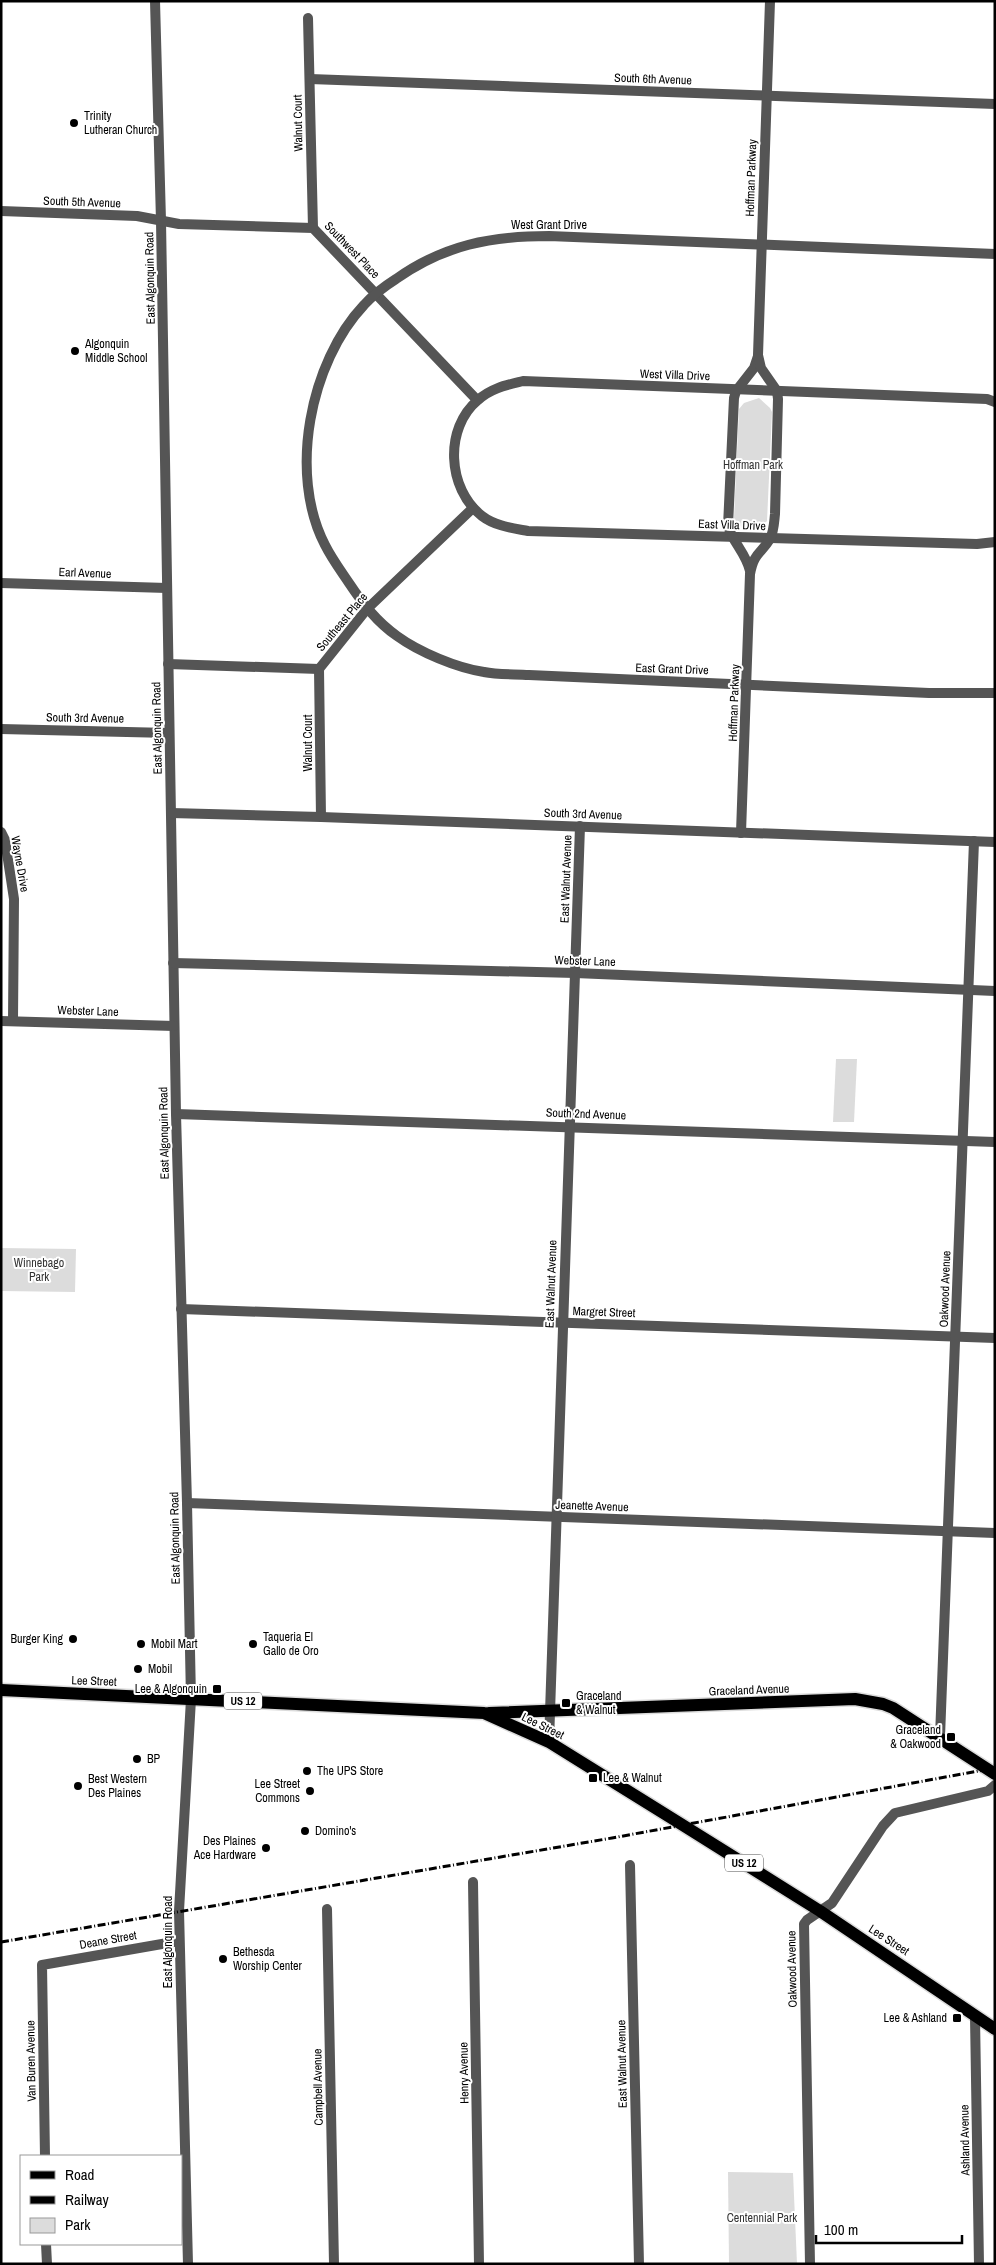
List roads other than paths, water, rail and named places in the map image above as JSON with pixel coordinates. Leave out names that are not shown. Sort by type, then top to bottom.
[{"type":"main road","name":"Lee Street","points":[[1,1690],[484,1713],[549,1742],[820,1911],[995,2029]]},
{"type":"main road","name":"Graceland Avenue","points":[[484,1713],[855,1699],[883,1704],[893,1708],[995,1774]]},
{"type":"street","name":"East Algonquin Road","points":[[155,1],[161,221],[174,1026],[188,1503],[191,1699],[179,1911],[188,2264]]},
{"type":"street","name":"Hoffman Parkway","points":[[770,1],[758,355],[764,375],[777,391]]},
{"type":"street","name":"Walnut Court","points":[[308,18],[313,228]]},
{"type":"street","name":"South 6th Avenue","points":[[310,79],[995,104]]},
{"type":"street","name":"South 5th Avenue","points":[[1,211],[137,216],[161,221]]},
{"type":"street","name":"Southwest Place","points":[[161,221],[179,224],[313,228],[477,400]]},
{"type":"street","name":"West Grant Drive","points":[[367,609],[324,544],[315,518],[308,487],[306,458],[309,423],[316,392],[330,357],[346,329],[364,305],[410,269],[433,257],[477,242],[512,236],[995,254]]},
{"type":"street","name":"Hoffman Parkway","points":[[750,574],[747,560],[731,537],[728,526],[736,390],[750,374],[758,355]]},
{"type":"street","name":"West Villa Drive","points":[[473,508],[460,486],[455,469],[454,450],[457,430],[477,400],[495,388],[523,382],[977,399],[995,402]]},
{"type":"street","points":[[770,539],[774,527],[777,391]]},
{"type":"street","name":"Southeast Place","points":[[168,664],[320,669],[367,609],[473,508]]},
{"type":"street","name":"East Villa Drive","points":[[473,508],[497,525],[528,531],[977,544],[995,542]]},
{"type":"street","name":"Hoffman Parkway","points":[[741,833],[750,574],[752,560],[770,539]]},
{"type":"street","name":"Earl Avenue","points":[[1,583],[167,588]]},
{"type":"street","name":"East Grant Drive","points":[[367,609],[397,636],[426,652],[483,672],[747,685],[995,693]]},
{"type":"street","name":"Walnut Court","points":[[320,669],[321,817]]},
{"type":"street","name":"South 3rd Avenue","points":[[1,728],[169,733]]},
{"type":"street","name":"South 3rd Avenue","points":[[171,813],[995,842]]},
{"type":"street","name":"East Walnut Avenue","points":[[549,1742],[580,826]]},
{"type":"street","name":"Wayne Drive","points":[[1,832],[5,840],[14,899],[13,1021]]},
{"type":"street","name":"Oakwood Avenue","points":[[940,1737],[974,841]]},
{"type":"street","name":"Webster Lane","points":[[173,963],[575,973],[995,991]]},
{"type":"street","name":"Webster Lane","points":[[1,1021],[174,1026]]},
{"type":"street","name":"South 2nd Avenue","points":[[176,1114],[995,1142]]},
{"type":"street","name":"Margret Street","points":[[181,1309],[995,1338]]},
{"type":"street","name":"Jeanette Avenue","points":[[188,1503],[995,1534]]},
{"type":"street","name":"Oakwood Avenue","points":[[810,2264],[804,1924],[832,1903],[883,1826],[895,1813],[988,1791],[995,1785]]},
{"type":"street","name":"East Walnut Avenue","points":[[630,1865],[638,2264]]},
{"type":"street","name":"Henry Avenue","points":[[473,1882],[479,2264]]},
{"type":"street","name":"Campbell Avenue","points":[[327,1909],[334,2264]]},
{"type":"street","name":"Deane Street","points":[[42,1965],[179,1941]]},
{"type":"street","name":"Van Buren Avenue","points":[[42,1965],[45,2155]]},
{"type":"street","name":"Ashland Avenue","points":[[975,2016],[979,2264]]},
{"type":"street","points":[[46,2245],[47,2264]]},
{"type":"railway","points":[[1,1942],[612,1838],[995,1768]]},
{"type":"place","name":"Trinity Lutheran Church","points":[[74,123]]},
{"type":"place","name":"Algonquin Middle School","points":[[75,351]]},
{"type":"place","name":"Burger King","points":[[73,1639]]},
{"type":"place","name":"Mobil Mart","points":[[141,1644]]},
{"type":"place","name":"Taqueria El Gallo de Oro","points":[[253,1644]]},
{"type":"place","name":"Mobil","points":[[138,1669]]},
{"type":"place","name":"Lee & Algonquin","points":[[217,1689]]},
{"type":"place","name":"Graceland & Walnut","points":[[566,1703]]},
{"type":"place","name":"Graceland & Oakwood","points":[[951,1737]]},
{"type":"place","name":"BP","points":[[137,1759]]},
{"type":"place","name":"The UPS Store","points":[[307,1771]]},
{"type":"place","name":"Lee & Walnut","points":[[593,1778]]},
{"type":"place","name":"Best Western Des Plaines","points":[[78,1786]]},
{"type":"place","name":"Lee Street Commons","points":[[310,1791]]},
{"type":"place","name":"Domino's","points":[[305,1831]]},
{"type":"place","name":"Des Plaines Ace Hardware","points":[[266,1848]]},
{"type":"place","name":"Bethesda Worship Center","points":[[223,1959]]},
{"type":"place","name":"Lee & Ashland","points":[[957,2018]]},
{"type":"park label","name":"Hoffman Park","points":[[753,465]]},
{"type":"park label","name":"Winnebago Park","points":[[39,1270]]},
{"type":"park label","name":"Centennial Park","points":[[762,2218]]}]
